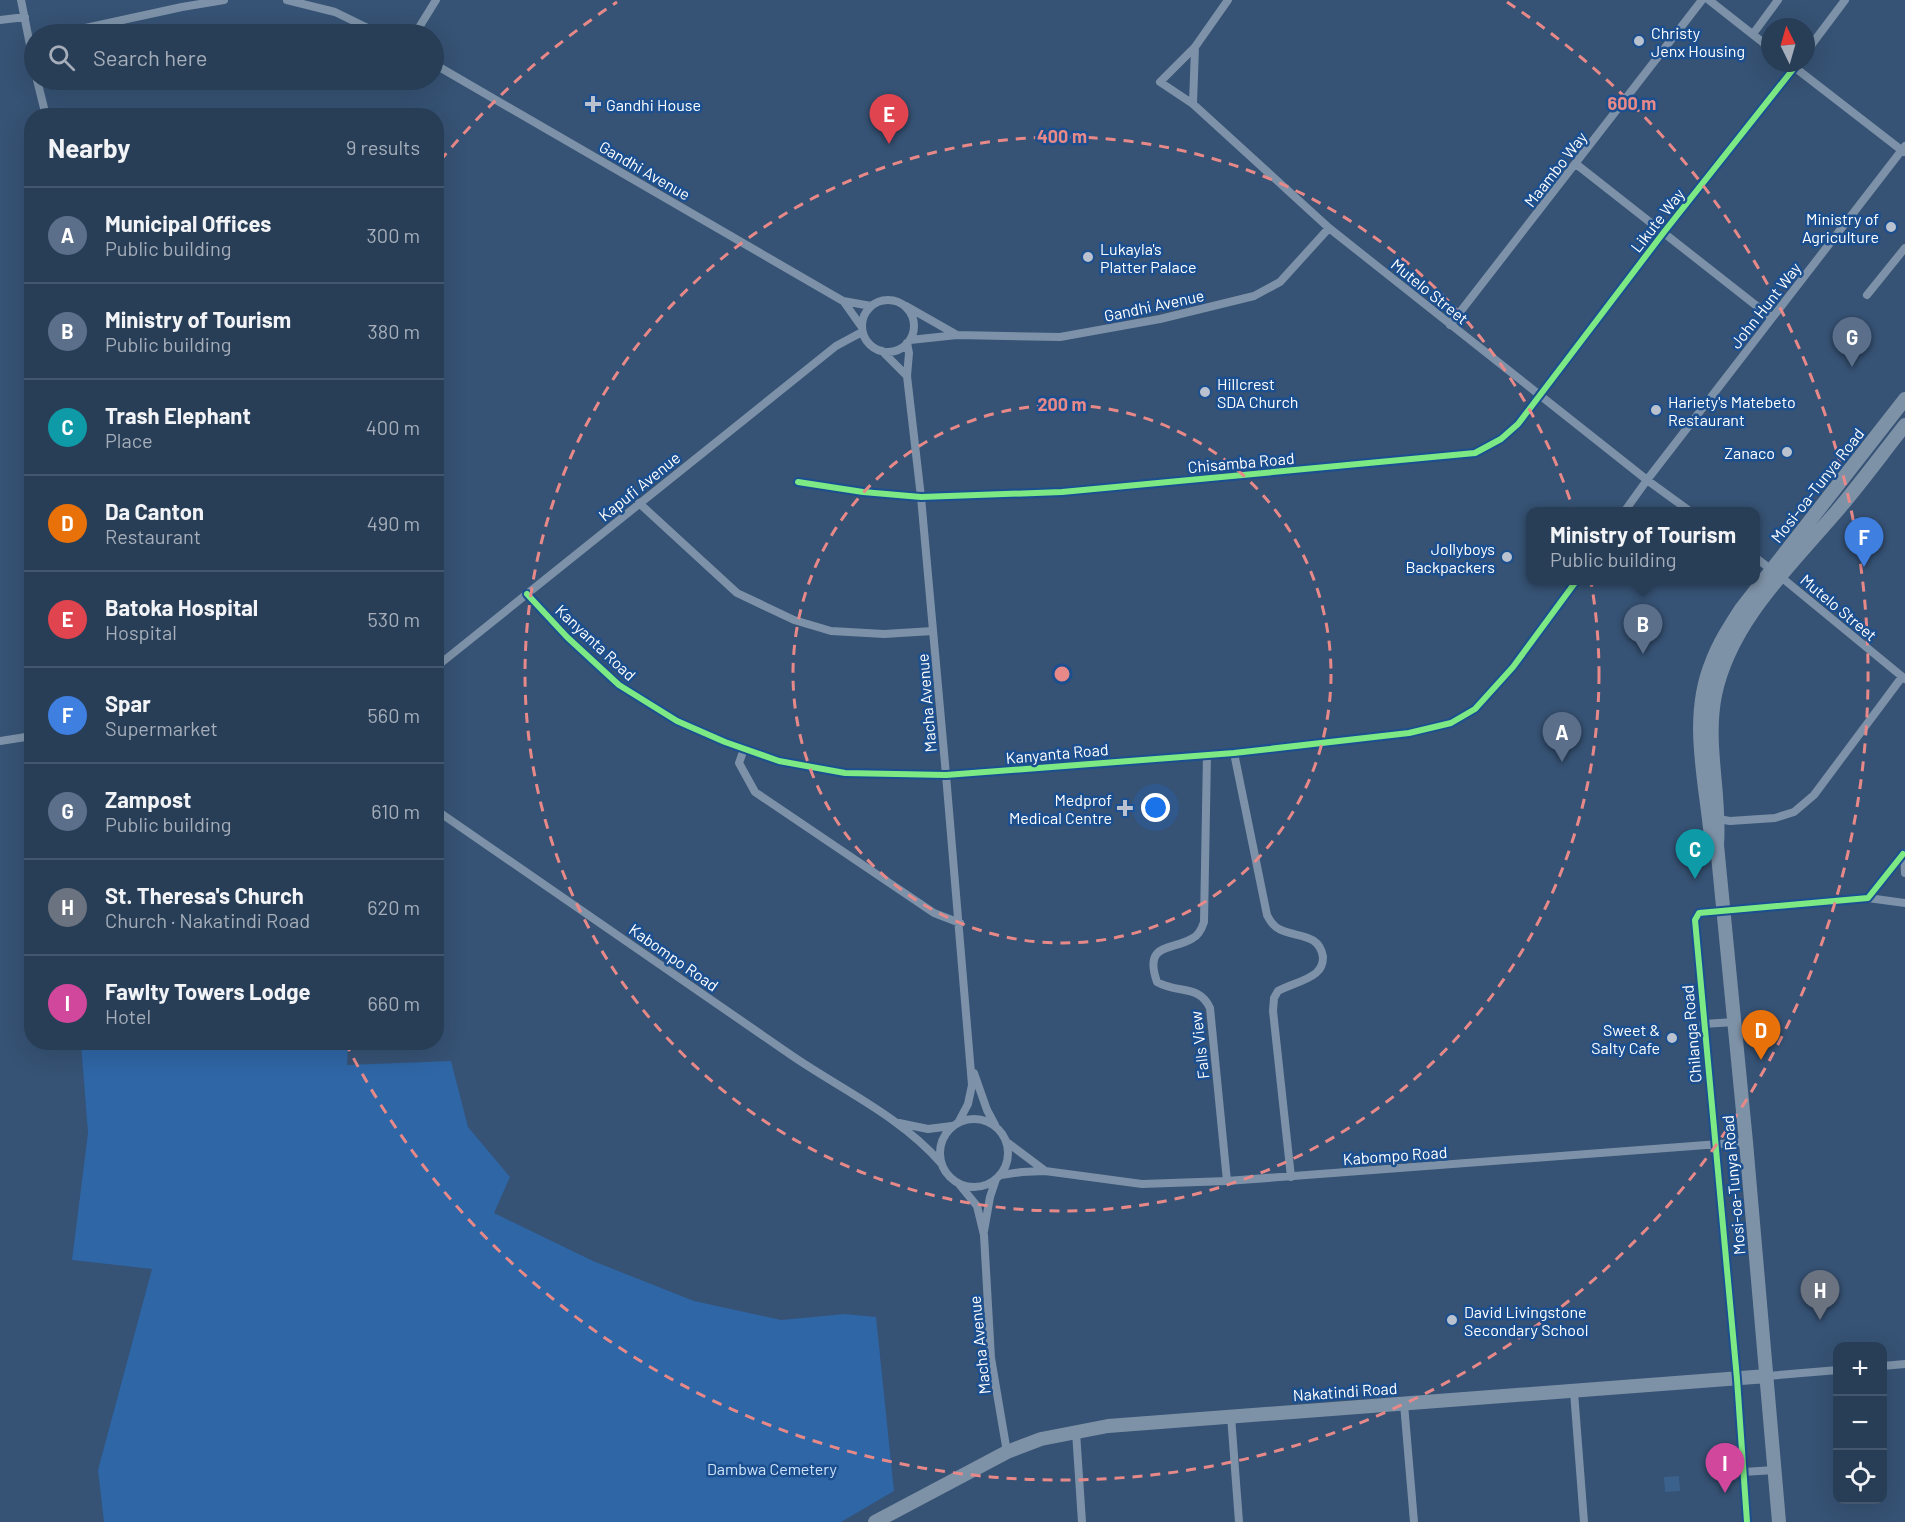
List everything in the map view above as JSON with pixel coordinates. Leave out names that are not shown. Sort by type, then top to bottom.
[{"type":"highway","name":"Mosi-oa-Tunya Road","points":[[1776,573],[1905,399]]},
{"type":"highway","name":"Mosi-oa-Tunya Road","points":[[1779,1522],[1717,845],[1719,824],[1702,761],[1699,718],[1705,681],[1722,639],[1741,609],[1839,508],[1905,425]]},
{"type":"highway","name":"Nakatindi Road","points":[[875,1522],[1007,1452],[1041,1439],[1107,1426],[1767,1376]]},
{"type":"street","points":[[21,0],[27,24]]},
{"type":"street","points":[[103,24],[224,0]]},
{"type":"street","points":[[287,0],[335,12],[360,24]]},
{"type":"street","points":[[421,24],[436,0]]},
{"type":"street","points":[[1193,104],[1195,47],[1228,0]]},
{"type":"street","name":"Maambo Way","points":[[1450,325],[1702,0]]},
{"type":"street","points":[[1709,0],[1761,41]]},
{"type":"street","points":[[1753,34],[1778,0]]},
{"type":"street","points":[[1815,40],[1845,0]]},
{"type":"street","points":[[0,20],[25,16]]},
{"type":"street","name":"Mutelo Street","points":[[1195,47],[1160,82],[1193,104],[1329,228],[1684,507]]},
{"type":"street","name":"Gandhi Avenue","points":[[444,70],[843,301],[871,306]]},
{"type":"street","name":"Likute Way","points":[[1540,396],[1788,72]]},
{"type":"street","points":[[1804,72],[1904,150]]},
{"type":"street","points":[[40,90],[44,108]]},
{"type":"street","name":"John Hunt Way","points":[[1647,480],[1904,150]]},
{"type":"street","points":[[1576,164],[1772,318]]},
{"type":"street","name":"Gandhi Avenue","points":[[908,341],[957,335],[1060,337],[1160,319],[1254,296],[1280,282],[1329,228]]},
{"type":"street","points":[[1867,296],[1905,248]]},
{"type":"street","points":[[882,351],[900,348],[913,332],[912,316],[902,304],[887,300],[871,306],[866,311],[862,329],[866,340],[873,347],[882,351],[907,376]]},
{"type":"street","name":"Gandhi Avenue","points":[[843,301],[862,329]]},
{"type":"street","name":"Gandhi Avenue","points":[[902,304],[957,335]]},
{"type":"street","name":"Kapufi Avenue","points":[[444,661],[836,346],[862,329]]},
{"type":"street","name":"Macha Avenue","points":[[908,341],[907,376],[921,497],[960,923],[972,1085],[968,1104],[955,1124]]},
{"type":"street","name":"Chisamba Road","points":[[798,482],[863,492],[921,497],[1062,492],[1475,453],[1502,439],[1518,424],[1540,396]]},
{"type":"street","points":[[1628,507],[1647,480]]},
{"type":"street","points":[[639,503],[737,592],[794,620],[831,631],[873,634],[933,631]]},
{"type":"street","name":"Mutelo Street","points":[[1760,562],[1904,678]]},
{"type":"street","name":"Kanyanta Road","points":[[527,594],[567,637],[619,684],[677,721],[779,761],[845,773],[946,775],[1234,753],[1409,733],[1450,723],[1475,709],[1513,667],[1572,585]]},
{"type":"street","points":[[1719,824],[1775,818],[1794,812],[1801,807],[1814,795],[1904,678]]},
{"type":"street","points":[[0,741],[24,737]]},
{"type":"street","points":[[744,749],[739,763],[755,792],[934,913],[960,923]]},
{"type":"street","points":[[1234,753],[1266,915],[1279,930],[1305,936],[1315,941],[1321,950],[1323,961],[1319,971],[1278,991],[1274,998],[1291,1177]]},
{"type":"street","name":"Falls View","points":[[1207,754],[1204,922],[1200,931],[1193,938],[1166,946],[1159,951],[1155,959],[1155,975],[1157,982],[1163,985],[1194,992],[1205,998],[1210,1008],[1227,1181]]},
{"type":"street","name":"Kabompo Road","points":[[444,816],[823,1077],[898,1122],[924,1143],[941,1163]]},
{"type":"street","points":[[1904,853],[1905,873]]},
{"type":"street","points":[[1868,897],[1904,853]]},
{"type":"street","name":"Chilanga Road","points":[[1747,1522],[1737,1379],[1695,920],[1699,913],[1868,897],[1905,903]]},
{"type":"street","points":[[1703,1024],[1734,1023]]},
{"type":"street","name":"Macha Avenue","points":[[970,1064],[995,1125]]},
{"type":"street","points":[[973,1118],[984,1120],[995,1125],[1003,1133],[1008,1143],[1009,1154],[1007,1166],[999,1177],[981,1187],[959,1184],[949,1177],[941,1163],[940,1145],[944,1135],[955,1124],[973,1118]]},
{"type":"street","name":"Kabompo Road","points":[[898,1122],[928,1129],[955,1124]]},
{"type":"street","name":"Kabompo Road","points":[[999,1177],[1022,1172],[1046,1171],[1142,1184],[1227,1181],[1746,1142]]},
{"type":"street","name":"Kabompo Road","points":[[1008,1143],[1046,1171]]},
{"type":"street","name":"Macha Avenue","points":[[984,1235],[990,1197],[999,1177]]},
{"type":"street","name":"Macha Avenue","points":[[959,1184],[977,1206],[984,1235],[991,1358],[1007,1452]]},
{"type":"street","points":[[1887,1366],[1905,1364]]},
{"type":"street","name":"Nakatindi Road","points":[[1767,1376],[1833,1370]]},
{"type":"street","points":[[1574,1392],[1584,1522]]},
{"type":"street","points":[[1404,1404],[1414,1522]]},
{"type":"street","points":[[1231,1416],[1239,1522]]},
{"type":"street","points":[[1076,1432],[1082,1522]]},
{"type":"street","points":[[1743,1472],[1775,1470]]},
{"type":"green space","name":"Dambwa Cemetery","points":[[82,1050],[348,1050],[347,1065],[451,1061],[468,1127],[510,1177],[494,1213],[593,1261],[694,1301],[781,1320],[845,1314],[876,1317],[894,1491],[841,1522],[104,1522],[98,1470],[152,1269],[72,1260],[88,1133]]},
{"type":"shaded area","points":[[1679,1476],[1680,1491],[1665,1492],[1664,1477]]},
{"type":"cycle path","points":[[798,482],[863,492],[921,497],[1062,492],[1475,453],[1501,439],[1518,424],[1664,232],[1791,72]]},
{"type":"cycle path","points":[[527,594],[567,637],[619,685],[677,721],[725,742],[779,761],[845,773],[946,775],[1234,753],[1409,733],[1451,723],[1475,709],[1513,667],[1573,585]]},
{"type":"cycle path","points":[[1747,1522],[1737,1379],[1695,920],[1699,913],[1868,898],[1903,854]]},
{"type":"place","name":"Christy Jenx Housing","points":[[1639,41]]},
{"type":"place","name":"Gandhi House","points":[[593,104]]},
{"type":"place","name":"Batoka Hospital","points":[[889,144]]},
{"type":"place","name":"Ministry of Agriculture","points":[[1891,227]]},
{"type":"place","name":"Lukayla's Platter Palace","points":[[1088,257]]},
{"type":"place","name":"Zampost","points":[[1852,367]]},
{"type":"place","name":"Hillcrest SDA Church","points":[[1205,392]]},
{"type":"place","name":"Hariety's Matebeto Restaurant","points":[[1656,410]]},
{"type":"place","name":"Zanaco","points":[[1787,452]]},
{"type":"place","name":"Jollyboys Backpackers","points":[[1507,557]]},
{"type":"place","name":"Spar","points":[[1864,567]]},
{"type":"place","name":"Ministry of Tourism","points":[[1643,654]]},
{"type":"place","name":"Municipal Offices","points":[[1562,762]]},
{"type":"place","name":"Medprof Medical Centre","points":[[1125,808]]},
{"type":"place","name":"Trash Elephant","points":[[1695,879]]},
{"type":"place","name":"Sweet & Salty Cafe","points":[[1672,1038]]},
{"type":"place","name":"Da Canton","points":[[1761,1060]]},
{"type":"place","name":"David Livingstone Secondary School","points":[[1452,1320]]},
{"type":"place","name":"St. Theresa's Church","points":[[1820,1320]]},
{"type":"place","name":"Fawlty Towers Lodge","points":[[1725,1493]]}]
